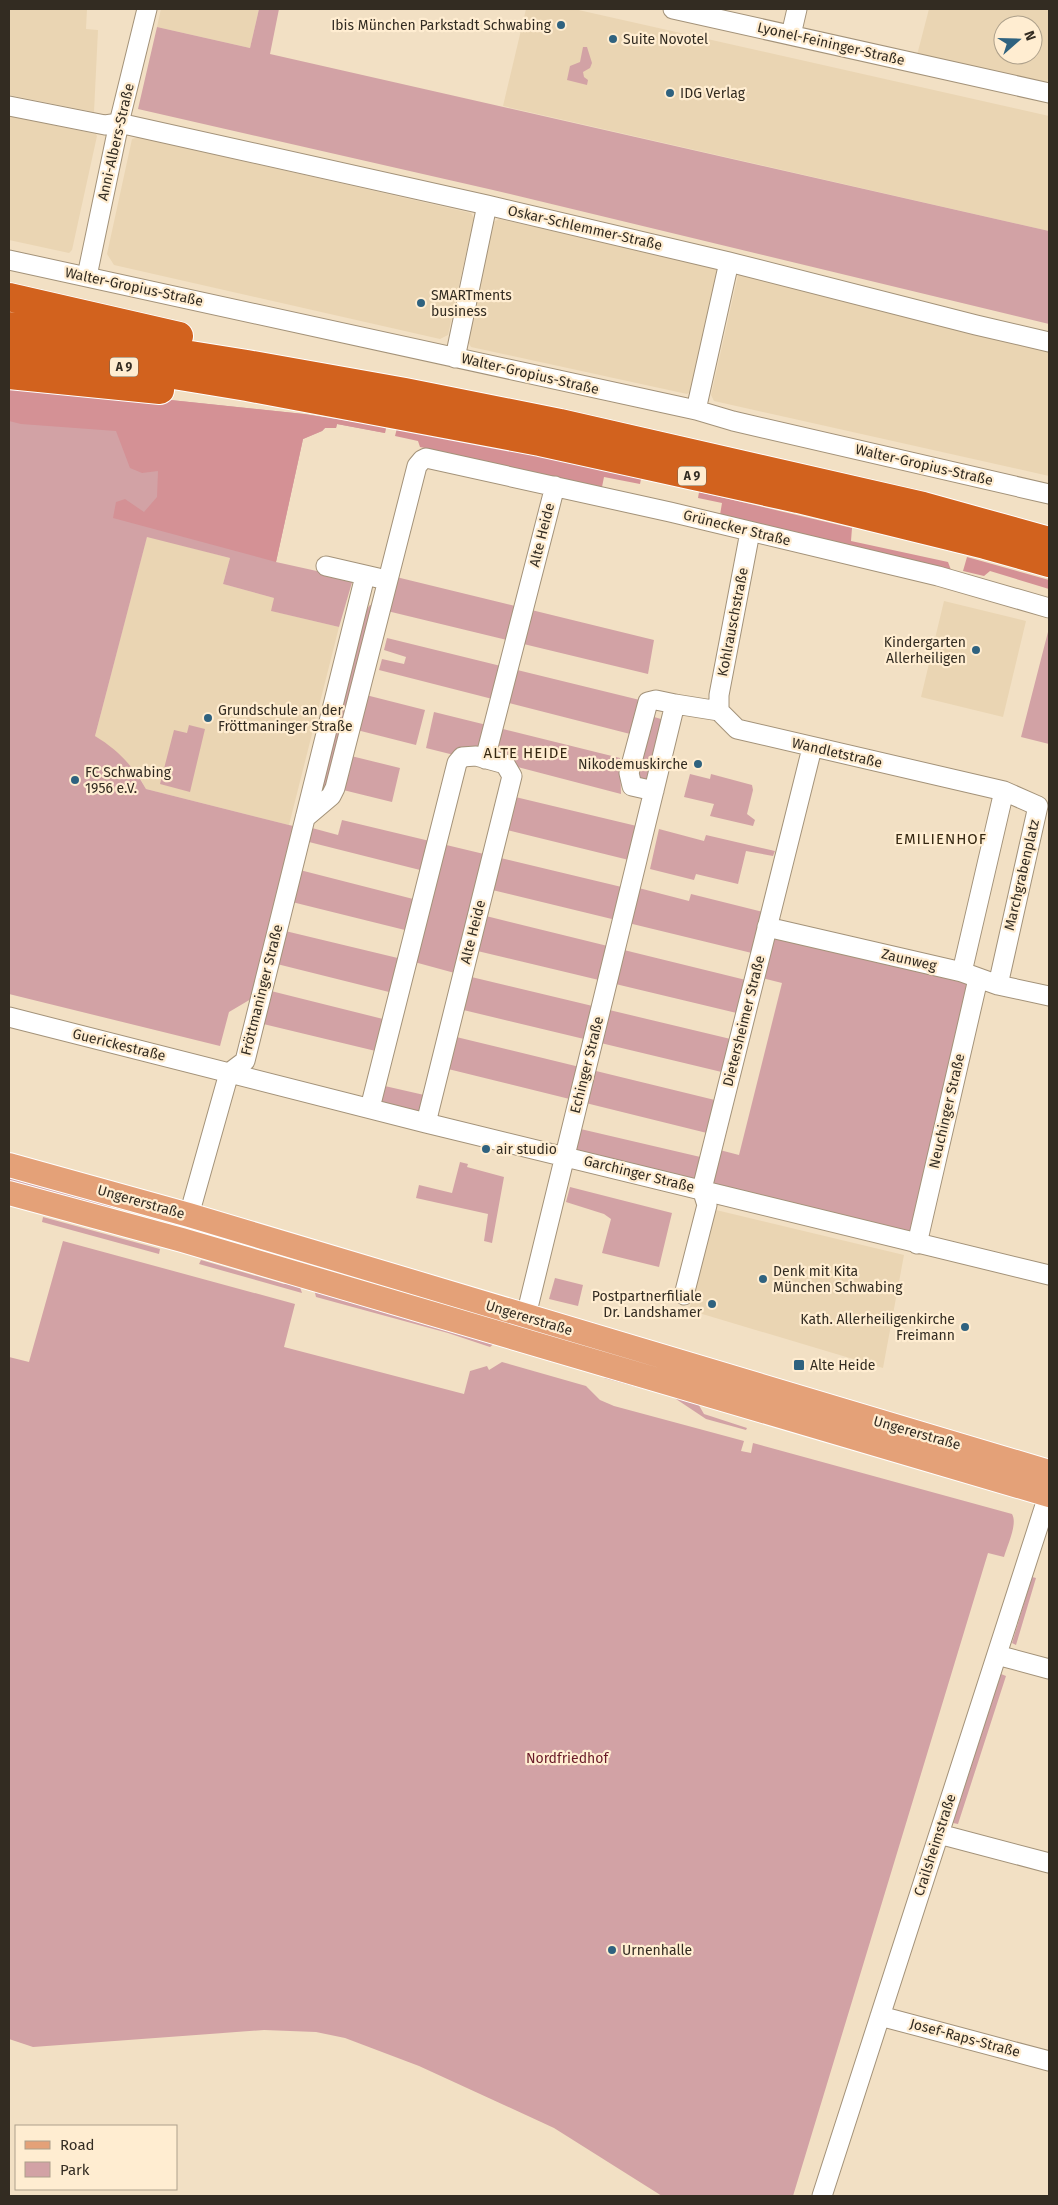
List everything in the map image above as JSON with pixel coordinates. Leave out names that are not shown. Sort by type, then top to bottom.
[{"type":"highway","name":"A 9","points":[[9,297],[206,343],[244,375],[798,499],[985,545],[1049,563]]},
{"type":"highway","points":[[9,326],[244,375]]},
{"type":"highway","name":"A 9","points":[[9,348],[405,392],[560,423],[924,506],[1049,541]]},
{"type":"highway","points":[[9,375],[165,390],[218,393],[244,375]]},
{"type":"main road","name":"Ungererstraße","points":[[9,1165],[189,1215],[523,1328],[1049,1494]]},
{"type":"main road","name":"Ungererstraße","points":[[9,1193],[182,1240],[523,1328],[1049,1472]]},
{"type":"street","name":"Anni-Albers-Straße","points":[[87,276],[119,123],[147,9]]},
{"type":"street","name":"Lyonel-Feininger-Straße","points":[[673,9],[1049,93]]},
{"type":"street","points":[[791,35],[798,9]]},
{"type":"street","name":"Oskar-Schlemmer-Straße","points":[[9,106],[105,125],[119,123],[488,205],[730,262],[947,318],[1049,342]]},
{"type":"street","points":[[454,358],[488,205]]},
{"type":"street","name":"Walter-Gropius-Straße","points":[[9,260],[696,410],[742,423],[1049,494]]},
{"type":"street","points":[[696,410],[730,262]]},
{"type":"street","name":"Grünecker Straße","points":[[386,580],[417,466],[426,458],[670,512],[938,576],[1049,608]]},
{"type":"street","name":"Alte Heide","points":[[485,759],[555,486]]},
{"type":"street","name":"Kohlrauschstraße","points":[[719,711],[719,695],[750,532]]},
{"type":"street","points":[[304,818],[331,796],[334,788],[386,580],[326,566]]},
{"type":"street","name":"Fröttmaninger Straße","points":[[182,1240],[229,1073],[245,1061],[365,576]]},
{"type":"street","points":[[654,791],[632,786],[628,773],[648,702],[656,700],[719,711]]},
{"type":"street","name":"Echinger Straße","points":[[523,1328],[675,704]]},
{"type":"street","name":"Wandletstraße","points":[[719,711],[737,729],[1004,792]]},
{"type":"street","name":"Dietersheimer Straße","points":[[684,1295],[707,1205],[702,1189],[812,748]]},
{"type":"street","name":"Alte Heide","points":[[370,1108],[457,763],[462,757],[476,756],[505,764],[512,776],[426,1122]]},
{"type":"street","points":[[970,975],[1004,792]]},
{"type":"street","name":"Marchgrabenplatz","points":[[998,984],[1038,806],[1004,792]]},
{"type":"street","name":"Zaunweg","points":[[767,927],[970,975],[998,984],[1049,996]]},
{"type":"street","name":"Neuchinger Straße","points":[[917,1244],[970,975]]},
{"type":"street","name":"Guerickestraße","points":[[9,1017],[229,1073]]},
{"type":"street","name":"Garchinger Straße","points":[[229,1073],[1049,1275]]},
{"type":"street","name":"Crailsheimstraße","points":[[826,2196],[880,2016],[1049,1494]]},
{"type":"street","points":[[997,1654],[1049,1669]]},
{"type":"street","points":[[938,1834],[1049,1863]]},
{"type":"street","name":"Josef-Raps-Straße","points":[[880,2016],[1049,2061]]},
{"type":"shaded area","points":[[9,9],[87,9],[86,29],[98,30],[94,112],[9,95]]},
{"type":"shaded area","points":[[161,9],[259,9],[250,48],[157,27]]},
{"type":"shaded area","points":[[526,9],[574,9],[1049,116],[1049,231],[503,106]]},
{"type":"shaded area","points":[[929,9],[1049,9],[1049,75],[1046,86],[916,59]]},
{"type":"shaded area","points":[[9,116],[96,134],[97,136],[72,250],[69,253],[9,240]]},
{"type":"shaded area","points":[[138,137],[471,213],[474,218],[448,335],[440,339],[114,265],[107,254],[132,139]]},
{"type":"shaded area","points":[[499,219],[715,267],[718,272],[691,392],[687,394],[471,347],[467,340],[493,222]]},
{"type":"shaded area","points":[[743,273],[1049,343],[1049,476],[714,401],[711,395],[738,275]]},
{"type":"shaded area","points":[[9,383],[304,414],[386,427],[385,433],[337,424],[336,428],[325,428],[303,439],[276,562],[113,518],[116,502],[125,499],[144,512],[157,497],[158,471],[142,473],[130,468],[116,431],[21,424],[9,421]]},
{"type":"shaded area","points":[[397,428],[553,459],[641,479],[640,484],[604,477],[602,487],[420,447],[418,441],[395,436]]},
{"type":"shaded area","points":[[699,492],[852,528],[851,541],[948,562],[951,570],[720,515],[722,503],[698,498]]},
{"type":"shaded area","name":"Grundschule an der Fröttmaninger Straße","points":[[147,536],[230,558],[223,584],[274,598],[272,611],[339,627],[289,825],[146,789],[136,771],[95,736]]},
{"type":"shaded area","points":[[967,557],[1049,580],[1049,589],[990,571],[984,576],[963,571]]},
{"type":"shaded area","name":"Kindergarten Allerheiligen","points":[[944,601],[1026,621],[1003,717],[921,697]]},
{"type":"shaded area","points":[[716,1210],[904,1255],[883,1368],[689,1310]]},
{"type":"green space","points":[[259,9],[279,9],[270,54],[1049,231],[1049,324],[493,190],[138,109],[157,27],[250,48]]},
{"type":"green space","points":[[583,47],[587,47],[592,63],[590,68],[583,72],[584,77],[588,80],[587,85],[567,80],[570,66],[580,62]]},
{"type":"green space","name":"FC Schwabing 1956 e.V.","points":[[9,383],[304,414],[386,427],[385,433],[337,424],[336,428],[325,428],[303,439],[276,562],[353,579],[339,627],[271,611],[274,598],[223,584],[230,558],[147,537],[95,736],[124,759],[146,789],[293,826],[251,999],[229,1012],[220,1046],[9,994]]},
{"type":"green space","points":[[388,575],[654,640],[648,674],[379,609]]},
{"type":"green space","points":[[370,605],[375,606],[330,790],[320,788],[361,618]]},
{"type":"green space","points":[[1049,628],[1049,744],[1021,737]]},
{"type":"green space","points":[[387,638],[648,702],[644,714],[671,722],[654,791],[632,786],[638,736],[379,670],[382,659],[404,664],[406,657],[384,650]]},
{"type":"green space","points":[[358,693],[425,710],[416,745],[349,728]]},
{"type":"green space","points":[[434,712],[620,758],[621,794],[476,756],[462,757],[426,748]]},
{"type":"green space","points":[[189,725],[205,729],[190,792],[160,784],[174,730],[187,733]]},
{"type":"green space","points":[[343,754],[400,768],[392,802],[335,788]]},
{"type":"green space","points":[[690,774],[710,779],[711,774],[752,785],[753,790],[747,814],[755,820],[753,826],[710,816],[714,804],[684,797]]},
{"type":"green space","points":[[507,795],[645,828],[637,862],[499,828]]},
{"type":"green space","points":[[342,820],[630,889],[631,886],[689,901],[691,894],[771,914],[767,927],[968,983],[909,1238],[565,1156],[572,1127],[709,1159],[712,1148],[739,1155],[782,983],[758,977],[760,955],[484,888],[478,914],[754,982],[745,1015],[469,949],[463,975],[739,1041],[730,1074],[455,1008],[462,975],[407,960],[397,994],[269,962],[277,929],[406,960],[413,932],[284,900],[292,868],[421,901],[428,872],[309,842],[312,828],[338,835]]},
{"type":"green space","points":[[659,829],[704,841],[706,835],[775,851],[773,856],[746,851],[738,884],[696,874],[694,880],[650,869]]},
{"type":"green space","points":[[263,989],[391,1021],[384,1053],[255,1022]]},
{"type":"green space","points":[[448,1035],[723,1102],[715,1135],[440,1067]]},
{"type":"green space","points":[[376,1084],[433,1097],[426,1123],[370,1108]]},
{"type":"green space","points":[[460,1162],[468,1164],[467,1167],[504,1177],[492,1243],[484,1241],[488,1214],[416,1198],[419,1185],[452,1193]]},
{"type":"green space","points":[[9,1175],[172,1222],[112,1207],[101,1209],[9,1184]]},
{"type":"green space","points":[[570,1187],[672,1213],[659,1267],[602,1253],[611,1219],[604,1214],[566,1202]]},
{"type":"green space","points":[[43,1217],[160,1249],[159,1254],[42,1222]]},
{"type":"green space","points":[[210,1230],[450,1304],[438,1306],[207,1239]]},
{"type":"green space","name":"Nordfriedhof","points":[[63,1241],[295,1304],[284,1347],[464,1394],[470,1371],[487,1366],[489,1370],[502,1362],[586,1386],[600,1400],[614,1406],[744,1441],[741,1451],[751,1453],[753,1443],[1012,1514],[1014,1518],[1013,1529],[1004,1557],[988,1553],[793,2196],[662,2196],[554,2128],[419,2066],[345,2038],[316,2032],[264,2030],[33,2047],[9,2039],[9,1357],[29,1362]]},
{"type":"green space","points":[[201,1260],[284,1284],[290,1282],[300,1287],[302,1293],[199,1264]]},
{"type":"green space","points":[[555,1278],[583,1285],[578,1306],[549,1299]]},
{"type":"green space","points":[[314,1289],[496,1342],[490,1347],[448,1333],[316,1297]]},
{"type":"green space","points":[[606,1375],[697,1402],[704,1414],[747,1428],[746,1430],[706,1419],[673,1397],[604,1378]]},
{"type":"green space","points":[[1032,1577],[1036,1578],[1016,1645],[1012,1643]]},
{"type":"green space","points":[[1001,1674],[1006,1676],[958,1824],[953,1823]]},
{"type":"place","name":"Ibis München Parkstadt Schwabing","points":[[561,25]]},
{"type":"place","name":"Suite Novotel","points":[[613,39]]},
{"type":"place","name":"IDG Verlag","points":[[670,93]]},
{"type":"place","name":"SMARTments business","points":[[421,303]]},
{"type":"place","name":"Kindergarten Allerheiligen","points":[[976,650]]},
{"type":"place","name":"Grundschule an der Fröttmaninger Straße","points":[[208,718]]},
{"type":"place","name":"Nikodemuskirche","points":[[698,764]]},
{"type":"place","name":"FC Schwabing 1956 e.V.","points":[[75,780]]},
{"type":"place","name":"air studio","points":[[486,1149]]},
{"type":"place","name":"Denk mit Kita München Schwabing","points":[[763,1279]]},
{"type":"place","name":"Postpartnerfiliale Dr. Landshamer","points":[[712,1304]]},
{"type":"place","name":"Kath. Allerheiligenkirche Freimann","points":[[965,1327]]},
{"type":"place","name":"Alte Heide","points":[[799,1365]]},
{"type":"place","name":"Urnenhalle","points":[[612,1950]]},
{"type":"district","name":"ALTE HEIDE","points":[[526,753]]},
{"type":"district","name":"EMILIENHOF","points":[[941,839]]}]
